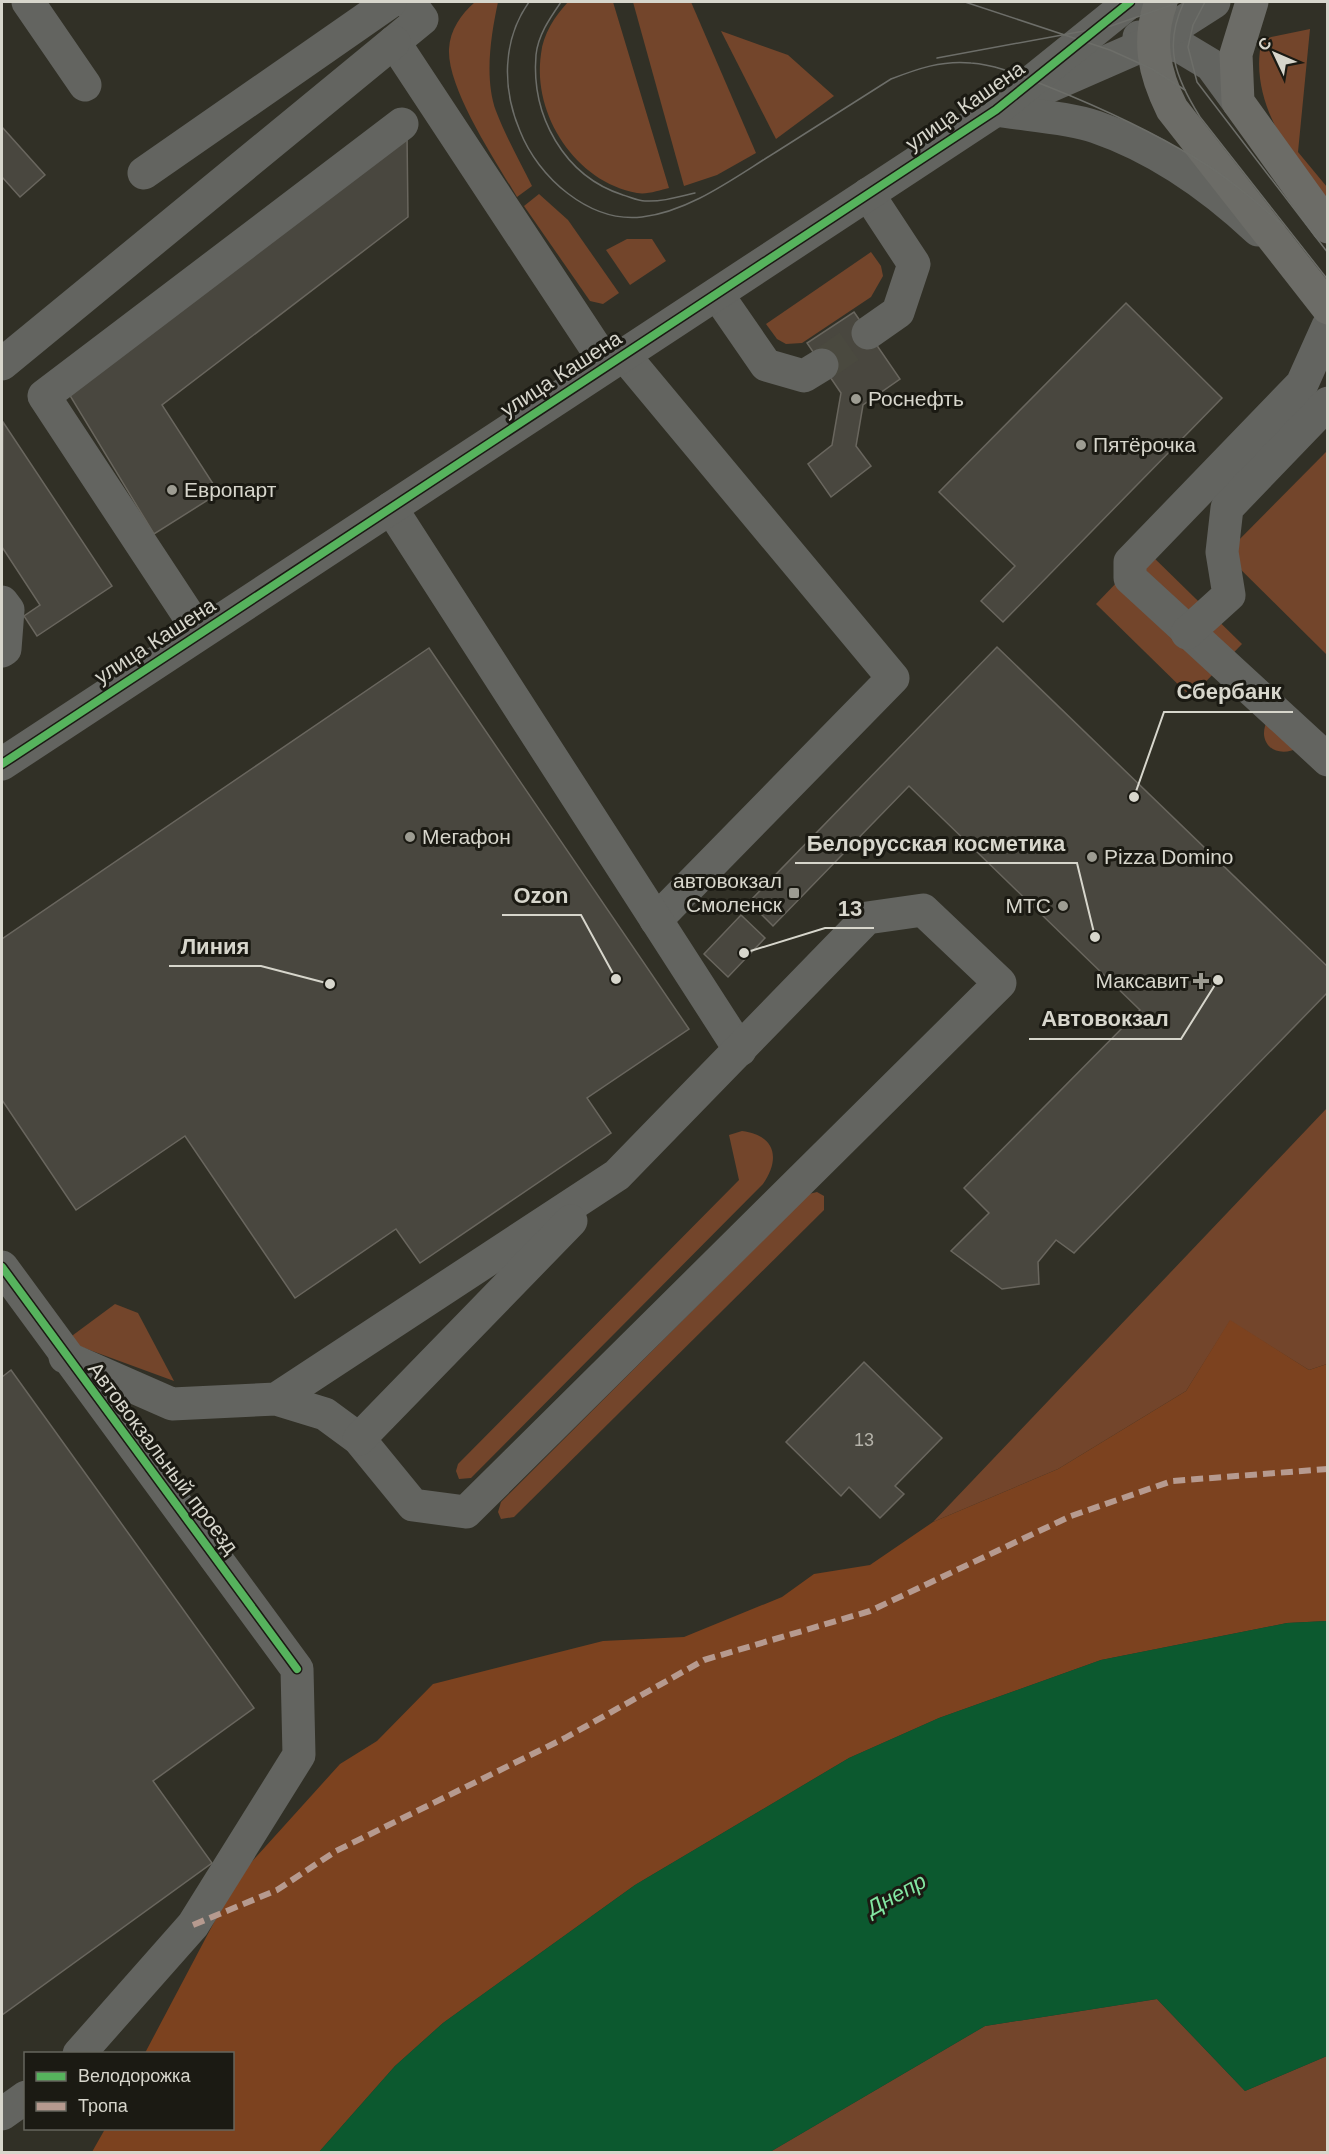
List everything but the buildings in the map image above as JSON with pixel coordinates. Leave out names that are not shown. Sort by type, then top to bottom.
[{"type":"main road","points":[[1252,2],[1236,54],[1238,102],[1328,227]]},
{"type":"main road","points":[[1146,14],[1159,82],[1172,109],[1328,308]]},
{"type":"street","points":[[28,2],[85,85]]},
{"type":"street","points":[[144,173],[390,2]]},
{"type":"street","points":[[996,110],[1146,14],[1214,2]]},
{"type":"street","points":[[2,364],[394,42],[424,7]]},
{"type":"street","points":[[1090,36],[1126,34],[1146,14]]},
{"type":"street","points":[[1146,14],[1181,47],[1211,65],[1238,102]]},
{"type":"street","name":"улица Кашена","points":[[2,764],[996,110],[1090,36],[1146,14]]},
{"type":"street","points":[[394,42],[615,360],[893,678],[656,920]]},
{"type":"street","points":[[996,110],[1094,126],[1168,159],[1239,213],[1295,266]]},
{"type":"street","points":[[200,633],[44,396],[402,124]]},
{"type":"street","points":[[868,194],[914,264],[898,312],[868,333]]},
{"type":"street","points":[[717,294],[766,365],[804,376],[822,365]]},
{"type":"street","points":[[1328,326],[1302,384],[1130,562],[1130,578],[1187,633],[1328,760]]},
{"type":"street","points":[[1187,633],[1229,595],[1222,552],[1227,508],[1328,403]]},
{"type":"street","points":[[391,508],[740,1050]]},
{"type":"street","points":[[2,602],[8,610],[5,649],[2,651]]},
{"type":"street","points":[[65,1357],[172,1404],[276,1399],[326,1414],[359,1439],[413,1504],[466,1512],[1000,983],[922,910],[867,918],[359,1439]]},
{"type":"street","points":[[276,1399],[617,1175]]},
{"type":"street","name":"Автовокзальный проезд","points":[[2,1267],[65,1357],[297,1669],[299,1755],[193,1925],[81,2052]]},
{"type":"street","points":[[2,2115],[24,2098]]},
{"type":"shaded area","points":[[475,2],[498,2],[490,56],[490,85],[496,111],[532,186],[517,197],[464,104],[451,65],[449,49],[454,29],[461,17]]},
{"type":"shaded area","points":[[568,2],[613,2],[669,188],[649,193],[637,193],[615,186],[595,175],[577,160],[551,122],[540,77],[541,54],[550,26]]},
{"type":"shaded area","points":[[633,2],[691,2],[756,153],[717,175],[684,186]]},
{"type":"shaded area","points":[[1310,29],[1298,152],[1327,187],[1327,209],[1276,129],[1261,86],[1259,63],[1262,39]]},
{"type":"shaded area","points":[[721,31],[788,55],[834,96],[776,139]]},
{"type":"shaded area","points":[[539,194],[568,220],[619,293],[603,304],[590,301],[524,206]]},
{"type":"shaded area","points":[[627,239],[652,239],[666,261],[630,285],[606,250]]},
{"type":"shaded area","points":[[871,252],[881,266],[883,276],[871,297],[802,343],[786,344],[777,339],[766,324]]},
{"type":"shaded area","points":[[1327,451],[1327,655],[1225,554]]},
{"type":"shaded area","points":[[1147,551],[1242,644],[1191,697],[1096,604]]},
{"type":"shaded area","points":[[1269,717],[1300,747],[1282,752],[1270,747],[1264,734]]},
{"type":"shaded area","points":[[1327,1108],[1327,1364],[1309,1370],[1230,1321],[1186,1391],[1058,1469],[933,1522]]},
{"type":"shaded area","points":[[742,1131],[762,1137],[772,1149],[772,1165],[763,1184],[471,1478],[459,1479],[456,1471],[458,1464],[739,1180],[729,1135]]},
{"type":"shaded area","points":[[817,1192],[824,1196],[824,1210],[514,1517],[501,1519],[498,1512],[501,1502],[809,1194]]},
{"type":"shaded area","points":[[115,1304],[138,1313],[174,1381],[65,1341]]},
{"type":"shaded area","points":[[1230,1320],[1309,1370],[1327,1364],[1327,1621],[1287,1623],[1101,1660],[939,1718],[849,1758],[635,1885],[443,2023],[395,2066],[319,2152],[92,2152],[104,2130],[234,2130],[234,2052],[146,2052],[238,1877],[340,1764],[377,1741],[433,1684],[603,1641],[684,1637],[782,1597],[814,1574],[870,1565],[933,1522],[1058,1469],[1186,1391]]},
{"type":"shaded area","points":[[1157,1999],[1245,2091],[1327,2056],[1327,2152],[770,2152],[985,2026]]},
{"type":"water","name":"Днепр","points":[[1327,1621],[1327,2056],[1245,2091],[1157,1999],[985,2026],[770,2152],[319,2152],[395,2066],[443,2023],[635,1885],[849,1758],[939,1718],[1101,1660],[1287,1623]]},
{"type":"tunnel","points":[[822,365],[868,333]]},
{"type":"tram line","points":[[529,2],[520,17],[510,48],[508,82],[514,115],[528,148],[539,165],[568,194],[603,213],[622,217],[642,217],[678,208],[729,182],[891,79],[930,66],[960,62],[981,64],[1011,72],[1143,129],[1209,166],[1284,226]]},
{"type":"tram line","points":[[561,2],[542,34],[536,55],[539,100],[556,141],[568,158],[584,174],[602,186],[623,195],[651,201],[695,193]]},
{"type":"tram line","points":[[965,2],[1110,50],[1152,69],[1185,90]]},
{"type":"tram line","points":[[937,58],[1111,26],[1180,2]]},
{"type":"tram line","points":[[1184,2],[1174,33],[1173,47],[1178,75],[1191,102],[1200,117],[1328,280]]},
{"type":"tram line","points":[[1205,2],[1193,25],[1188,47],[1197,82],[1328,253]]},
{"type":"marked path","points":[[193,1925],[277,1890],[336,1851],[565,1738],[704,1660],[870,1611],[1071,1516],[1172,1481],[1328,1469]]},
{"type":"cycle path","points":[[2,764],[996,110],[1130,2]]},
{"type":"cycle path","points":[[2,1267],[297,1669]]},
{"type":"place","name":"Роснефть","points":[[856,399]]},
{"type":"place","name":"Пятёрочка","points":[[1081,445]]},
{"type":"place","name":"Европарт","points":[[172,490]]},
{"type":"place","name":"Сбербанк","points":[[1134,797]]},
{"type":"place","name":"Мегафон","points":[[410,837]]},
{"type":"place","name":"Pizza Domino","points":[[1092,857]]},
{"type":"place","name":"автовокзал Смоленск","points":[[794,893]]},
{"type":"place","name":"МТС","points":[[1063,906]]},
{"type":"place","name":"Белорусская косметика","points":[[1095,937]]},
{"type":"place","name":"13","points":[[744,953]]},
{"type":"place","name":"Ozon","points":[[616,979]]},
{"type":"place","name":"Автовокзал","points":[[1218,980]]},
{"type":"place","name":"Максавит","points":[[1201,981]]},
{"type":"place","name":"Линия","points":[[330,984]]}]
